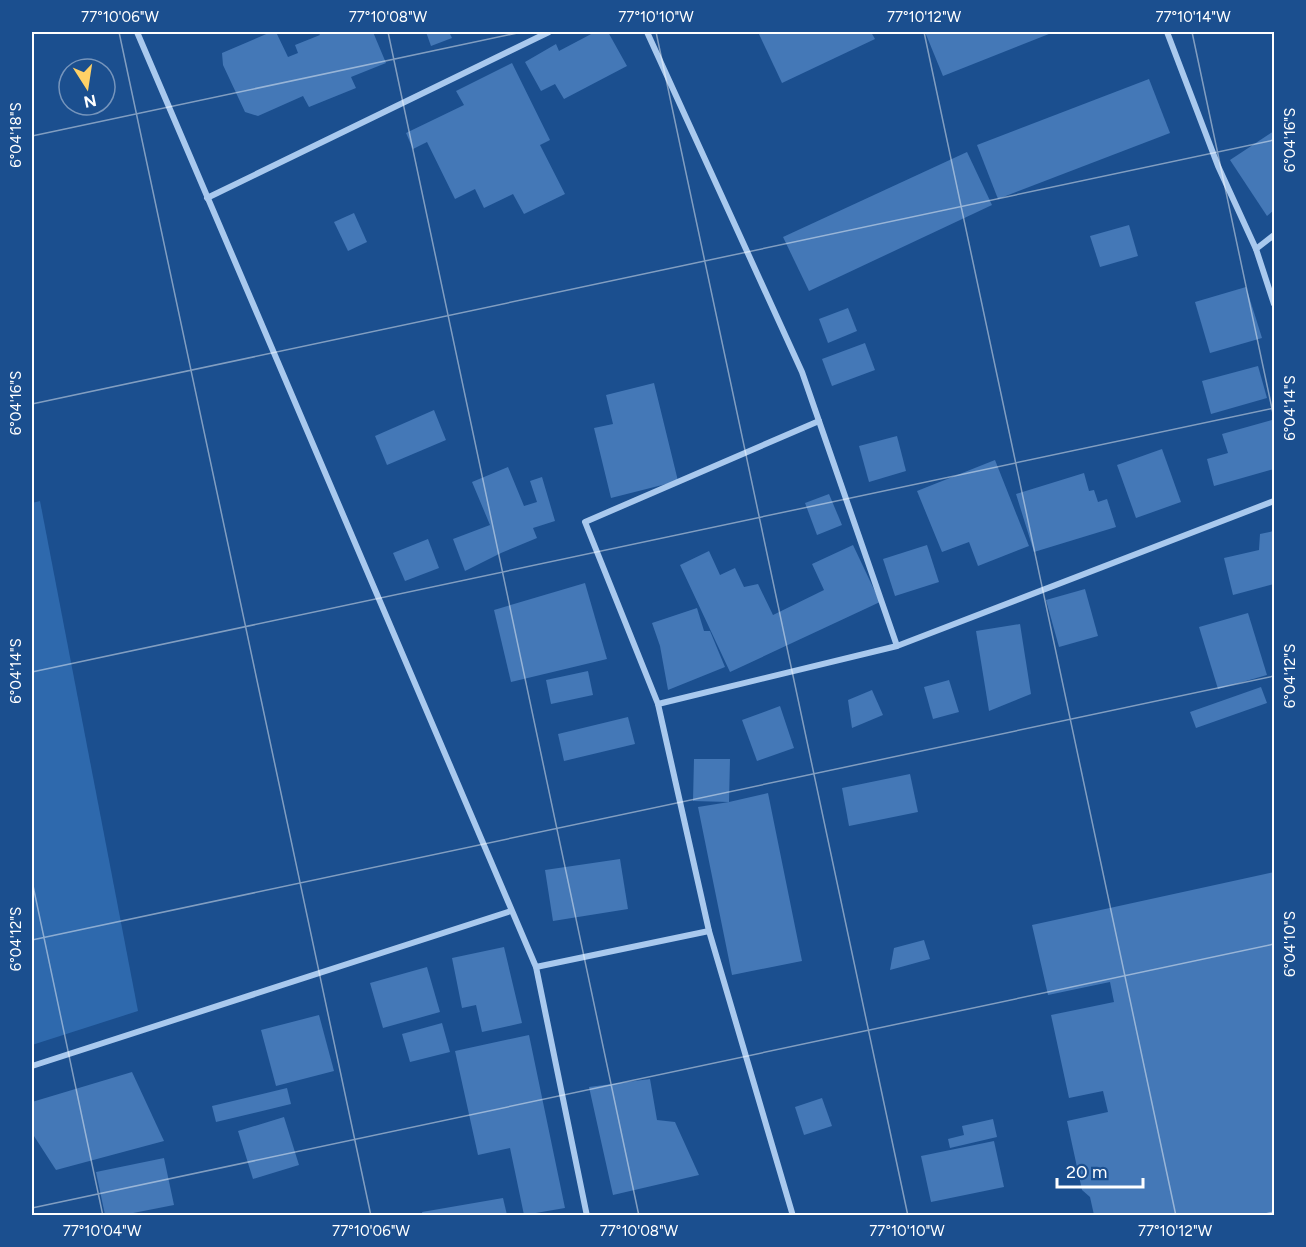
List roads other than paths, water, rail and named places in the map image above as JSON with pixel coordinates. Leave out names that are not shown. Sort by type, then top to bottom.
[{"type":"street","points":[[137,32],[536,967],[587,1215]]},
{"type":"street","points":[[207,198],[549,32]]},
{"type":"street","points":[[647,32],[802,372],[897,646]]},
{"type":"street","points":[[1167,32],[1218,166],[1256,249],[1275,304]]},
{"type":"street","points":[[1256,249],[1275,235]]},
{"type":"street","points":[[793,1215],[709,931],[658,704],[585,522],[819,421]]},
{"type":"street","points":[[658,704],[897,646],[1275,501]]},
{"type":"street","points":[[32,1066],[511,911]]},
{"type":"street","points":[[536,967],[709,931]]}]
